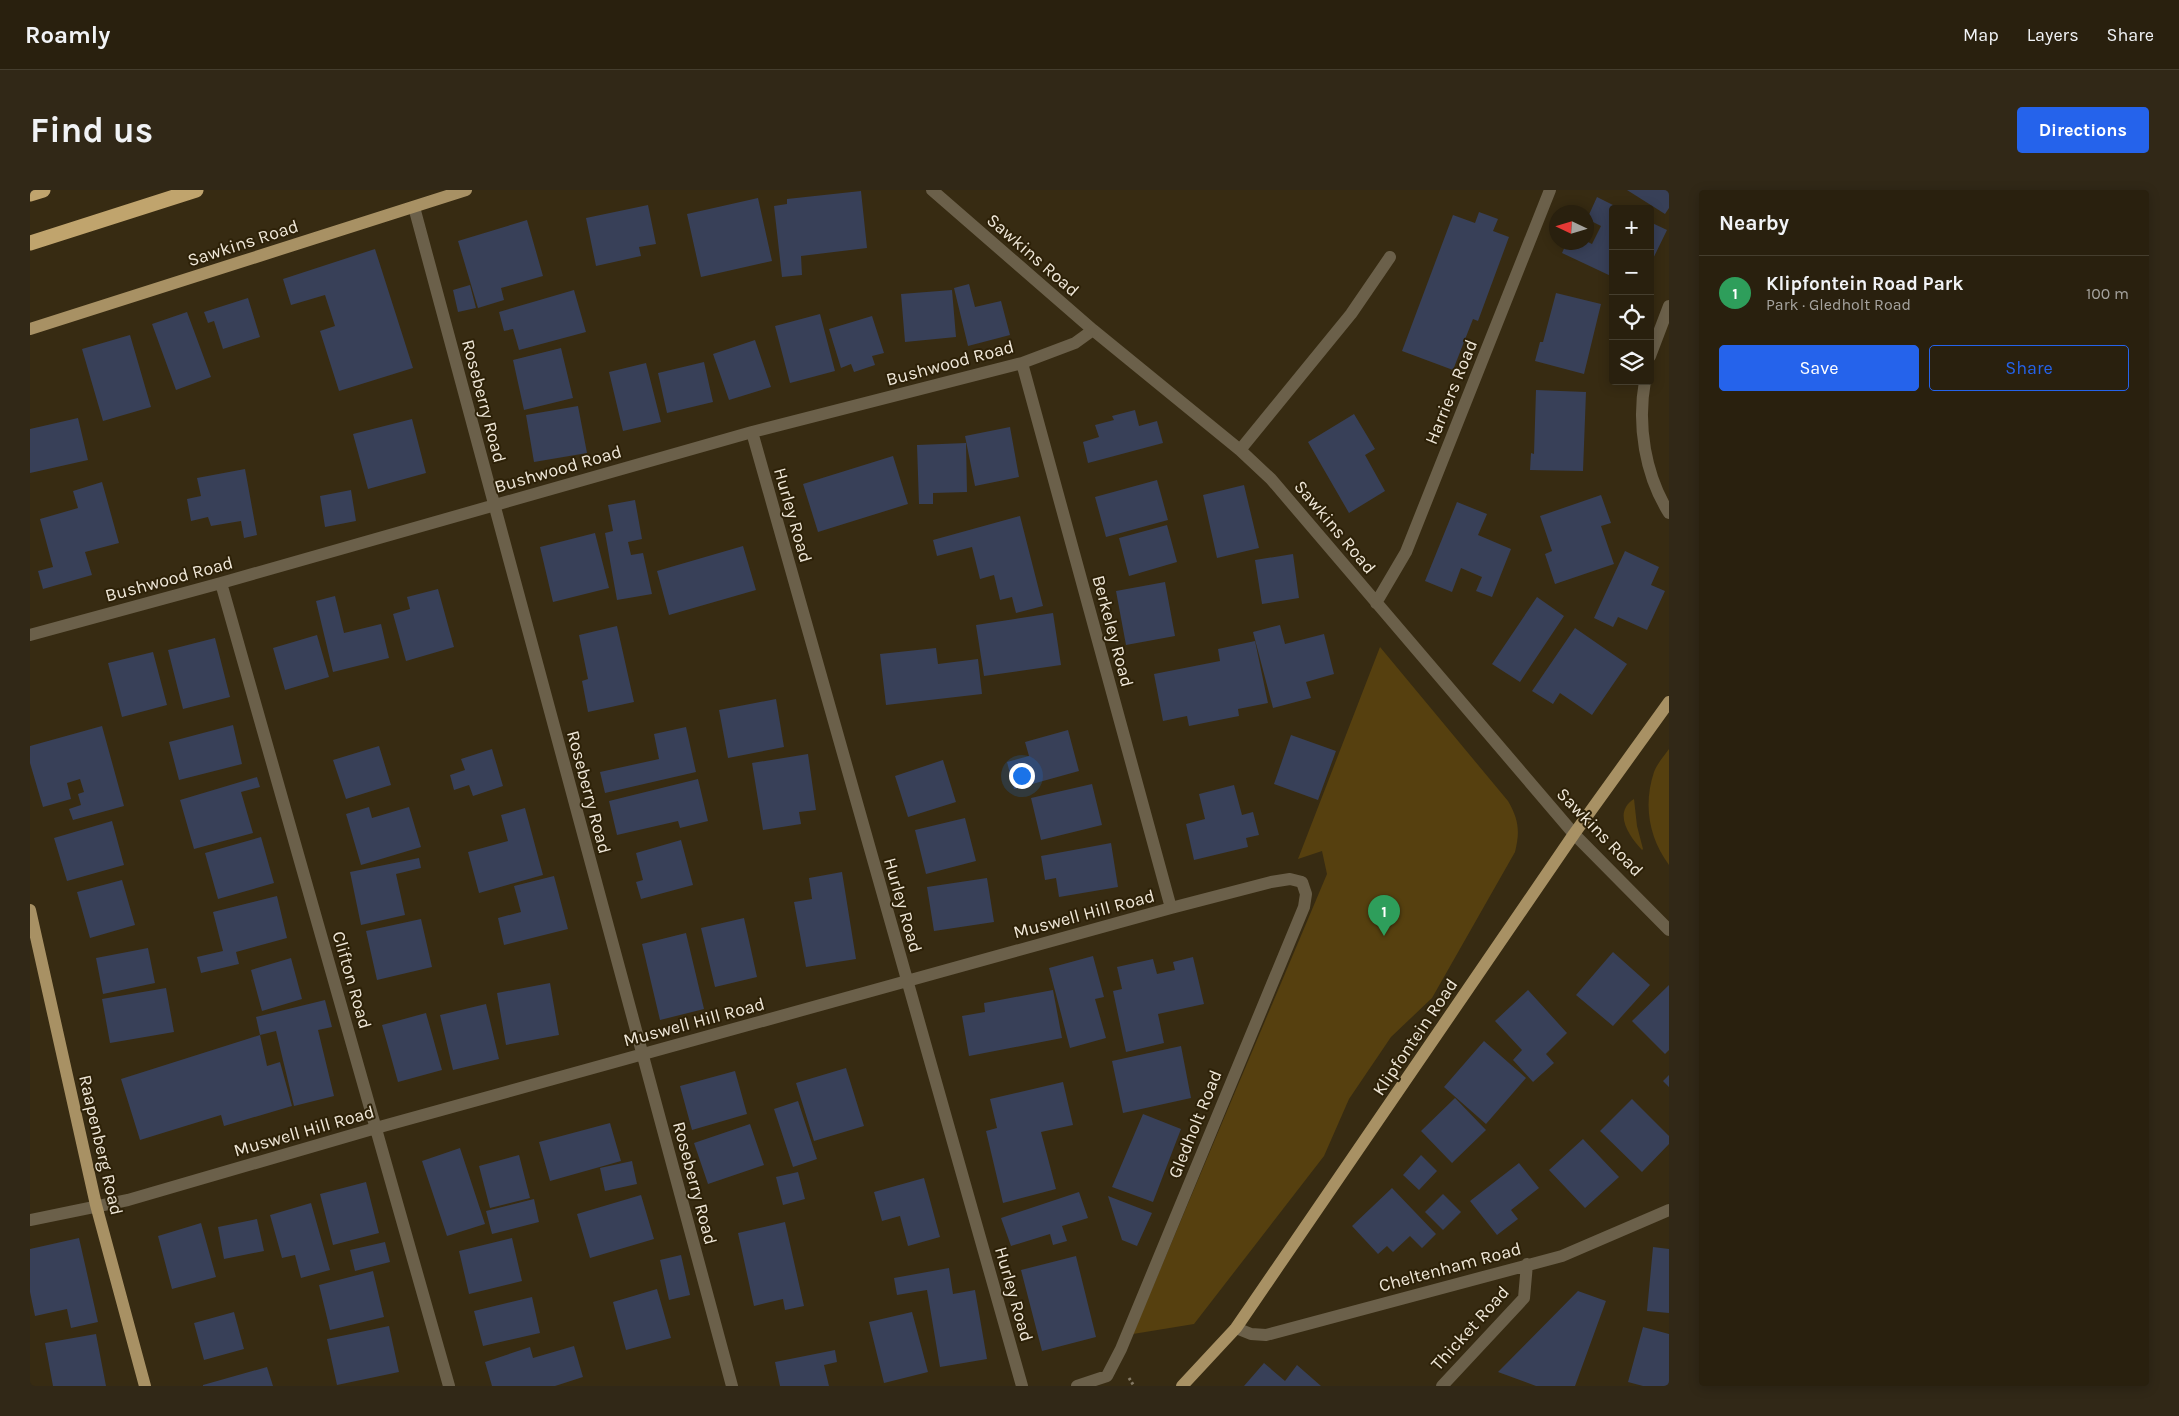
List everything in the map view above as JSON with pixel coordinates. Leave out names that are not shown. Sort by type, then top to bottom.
[{"type":"highway","points":[[30,194],[43,190]]},
{"type":"highway","points":[[30,243],[196,190]]},
{"type":"main road","name":"Sawkins Road","points":[[30,329],[466,190]]},
{"type":"main road","name":"Klipfontein Road","points":[[1182,1386],[1236,1328],[1574,834],[1669,702]]},
{"type":"main road","name":"Raapenberg Road","points":[[30,910],[96,1205],[145,1386]]},
{"type":"street","name":"Sawkins Road","points":[[932,190],[1092,330],[1240,450],[1271,479],[1574,834],[1669,930]]},
{"type":"street","name":"Harriers Road","points":[[1376,603],[1406,552],[1550,190]]},
{"type":"street","name":"Roseberry Road","points":[[414,207],[732,1386]]},
{"type":"street","points":[[1240,450],[1351,314],[1390,257]]},
{"type":"street","points":[[1654,345],[1669,306]]},
{"type":"street","name":"Bushwood Road","points":[[30,634],[221,583],[752,432],[1022,363],[1075,343],[1092,330]]},
{"type":"street","name":"Berkeley Road","points":[[1022,363],[1171,908]]},
{"type":"street","points":[[1644,385],[1642,395],[1642,433],[1650,472],[1669,513]]},
{"type":"street","name":"Hurley Road","points":[[752,432],[1022,1386]]},
{"type":"street","name":"Clifton Road","points":[[221,583],[449,1386]]},
{"type":"street","name":"Muswell Hill Road","points":[[30,1220],[128,1200],[376,1128],[1171,908],[1270,882],[1290,879],[1302,882]]},
{"type":"street","name":"Gledholt Road","points":[[1077,1386],[1107,1376],[1121,1349],[1304,906],[1306,894],[1302,882]]},
{"type":"street","name":"Cheltenham Road","points":[[1236,1328],[1251,1334],[1266,1335],[1562,1256],[1669,1210]]},
{"type":"street","name":"Thicket Road","points":[[1442,1386],[1524,1298],[1527,1264]]},
{"type":"path","points":[[1128,1377],[1134,1386]]},
{"type":"shaded area","points":[[1380,647],[1508,801],[1518,826],[1515,852],[1432,998],[1391,1037],[1349,1099],[1324,1156],[1194,1324],[1133,1334],[1327,874],[1322,851],[1298,859]]},
{"type":"shaded area","points":[[1669,749],[1669,865],[1662,855],[1653,832],[1650,821],[1649,797],[1654,772]]},
{"type":"shaded area","points":[[1634,799],[1642,850],[1625,825],[1624,811]]},
{"type":"building","points":[[1627,190],[1669,190],[1669,208],[1665,214],[1654,207],[1654,205],[1651,205]]},
{"type":"building","points":[[861,191],[867,248],[801,256],[802,275],[782,277],[774,206],[787,204],[787,199]]},
{"type":"building","points":[[1597,197],[1613,205],[1609,205],[1609,275],[1562,253],[1563,250],[1594,250],[1594,240],[1601,226],[1594,222],[1593,205]]},
{"type":"building","points":[[758,198],[772,261],[701,277],[687,214]]},
{"type":"building","points":[[648,205],[656,244],[639,247],[641,256],[596,266],[586,218]]},
{"type":"building","points":[[1479,212],[1498,219],[1493,231],[1509,237],[1478,321],[1473,319],[1453,370],[1402,351],[1453,215],[1475,223]]},
{"type":"building","points":[[527,220],[543,276],[501,288],[504,300],[478,308],[458,241]]},
{"type":"building","points":[[1654,224],[1667,230],[1654,257]]},
{"type":"building","points":[[375,249],[413,368],[339,391],[320,331],[335,326],[325,295],[291,305],[283,279]]},
{"type":"building","points":[[969,284],[975,307],[1001,301],[1010,335],[968,346],[954,288]]},
{"type":"building","points":[[470,285],[476,308],[458,312],[453,290]]},
{"type":"building","points":[[574,290],[586,332],[519,350],[513,329],[504,331],[499,312]]},
{"type":"building","points":[[952,290],[956,337],[905,342],[901,294]]},
{"type":"building","points":[[1556,293],[1601,304],[1584,374],[1535,361],[1540,342],[1543,342]]},
{"type":"building","points":[[248,298],[260,337],[223,349],[214,321],[208,323],[204,312]]},
{"type":"building","points":[[187,312],[211,377],[176,390],[152,324]]},
{"type":"building","points":[[820,314],[835,371],[790,383],[775,326]]},
{"type":"building","points":[[872,316],[884,353],[872,356],[875,365],[854,372],[851,364],[841,368],[829,329]]},
{"type":"building","points":[[130,335],[151,407],[103,421],[82,349]]},
{"type":"building","points":[[755,340],[771,387],[729,400],[713,354]]},
{"type":"building","points":[[561,348],[573,398],[524,410],[513,360]]},
{"type":"building","points":[[704,362],[713,402],[667,413],[658,373]]},
{"type":"building","points":[[646,363],[661,422],[623,431],[609,372]]},
{"type":"building","points":[[1536,390],[1586,392],[1583,471],[1530,470],[1531,453],[1534,454]]},
{"type":"building","points":[[578,406],[587,453],[534,462],[526,415]]},
{"type":"building","points":[[1135,410],[1139,426],[1157,421],[1163,443],[1088,463],[1083,442],[1099,437],[1095,425],[1114,420],[1112,416]]},
{"type":"building","points":[[1354,414],[1375,449],[1365,455],[1385,491],[1349,513],[1308,442]]},
{"type":"building","points":[[78,418],[88,460],[30,473],[30,429]]},
{"type":"building","points":[[412,419],[426,473],[368,489],[353,434]]},
{"type":"building","points":[[1010,427],[1019,477],[975,486],[965,436]]},
{"type":"building","points":[[966,443],[967,492],[933,493],[933,504],[919,504],[917,445]]},
{"type":"building","points":[[893,456],[908,504],[818,532],[803,484]]},
{"type":"building","points":[[245,469],[257,535],[244,538],[241,521],[211,526],[208,517],[191,521],[187,499],[201,496],[197,478]]},
{"type":"building","points":[[1157,480],[1168,520],[1106,537],[1095,497]]},
{"type":"building","points":[[102,482],[119,543],[85,552],[92,575],[43,589],[38,571],[53,567],[40,519],[78,508],[73,491]]},
{"type":"building","points":[[1244,485],[1259,548],[1217,558],[1203,495]]},
{"type":"building","points":[[351,490],[356,521],[325,527],[320,496]]},
{"type":"building","points":[[1601,495],[1611,523],[1601,526],[1614,564],[1555,584],[1545,554],[1552,551],[1540,516]]},
{"type":"building","points":[[635,500],[642,539],[628,542],[631,555],[643,553],[652,594],[617,600],[605,533],[613,531],[608,505]]},
{"type":"building","points":[[1457,502],[1487,514],[1478,535],[1511,549],[1492,597],[1476,591],[1482,577],[1461,568],[1452,592],[1425,581]]},
{"type":"building","points":[[1020,516],[1043,606],[1016,613],[1012,597],[1000,600],[994,575],[980,579],[972,547],[937,556],[933,540]]},
{"type":"building","points":[[1167,525],[1177,562],[1129,576],[1119,538]]},
{"type":"building","points":[[595,533],[609,588],[553,602],[540,547]]},
{"type":"building","points":[[743,546],[756,590],[669,615],[657,571]]},
{"type":"building","points":[[1625,551],[1659,567],[1651,585],[1665,591],[1647,630],[1618,617],[1613,627],[1594,618]]},
{"type":"building","points":[[1293,554],[1299,598],[1262,604],[1255,560]]},
{"type":"building","points":[[1165,582],[1175,636],[1126,645],[1116,591]]},
{"type":"building","points":[[438,589],[454,647],[406,661],[393,614],[410,609],[407,597]]},
{"type":"building","points":[[335,596],[344,633],[381,624],[389,658],[333,672],[316,601]]},
{"type":"building","points":[[1537,597],[1564,616],[1520,682],[1492,664]]},
{"type":"building","points":[[1053,613],[1061,665],[984,676],[976,625]]},
{"type":"building","points":[[1280,625],[1285,644],[1324,634],[1334,674],[1306,682],[1311,698],[1273,708],[1253,632]]},
{"type":"building","points":[[617,626],[634,702],[588,712],[582,681],[588,679],[579,635]]},
{"type":"building","points":[[1575,628],[1627,664],[1592,715],[1560,693],[1553,704],[1532,691]]},
{"type":"building","points":[[317,635],[329,677],[285,690],[273,648]]},
{"type":"building","points":[[215,638],[230,697],[183,709],[168,650]]},
{"type":"building","points":[[1255,641],[1268,703],[1238,709],[1239,716],[1189,726],[1187,716],[1163,721],[1154,674],[1220,661],[1218,649]]},
{"type":"building","points":[[936,648],[938,664],[978,659],[982,694],[886,705],[880,654]]},
{"type":"building","points":[[153,652],[167,705],[122,717],[108,663]]},
{"type":"building","points":[[776,699],[784,747],[728,758],[719,710]]},
{"type":"building","points":[[233,725],[242,764],[179,780],[169,742]]},
{"type":"building","points":[[102,726],[124,806],[73,820],[69,809],[81,805],[78,794],[84,792],[80,779],[67,783],[71,799],[43,807],[30,763],[30,746]]},
{"type":"building","points":[[686,727],[696,772],[605,793],[600,772],[659,759],[654,734]]},
{"type":"building","points":[[1068,730],[1079,771],[1014,789],[1007,762],[1029,756],[1025,742]]},
{"type":"building","points":[[1291,735],[1336,751],[1318,800],[1274,784]]},
{"type":"building","points":[[379,746],[391,785],[346,799],[333,760]]},
{"type":"building","points":[[492,749],[503,786],[473,796],[469,785],[454,790],[450,775],[465,770],[461,759]]},
{"type":"building","points":[[808,754],[816,810],[799,812],[801,824],[763,830],[752,763]]},
{"type":"building","points":[[943,760],[956,802],[908,817],[895,776]]},
{"type":"building","points":[[257,777],[260,787],[241,792],[253,833],[194,849],[180,800]]},
{"type":"building","points":[[698,779],[708,821],[680,828],[678,821],[617,835],[609,801]]},
{"type":"building","points":[[1092,784],[1102,825],[1041,840],[1031,798]]},
{"type":"building","points":[[1234,785],[1242,815],[1253,812],[1259,835],[1246,838],[1248,847],[1194,860],[1186,824],[1205,819],[1199,794]]},
{"type":"building","points":[[369,807],[372,818],[409,807],[421,847],[361,865],[346,814]]},
{"type":"building","points":[[525,808],[543,875],[479,893],[468,852],[508,841],[501,815]]},
{"type":"building","points":[[965,818],[976,861],[926,874],[915,830]]},
{"type":"building","points":[[112,821],[124,865],[67,881],[54,838]]},
{"type":"building","points":[[261,837],[274,883],[218,899],[205,853]]},
{"type":"building","points":[[681,840],[693,885],[641,899],[636,882],[643,880],[636,853]]},
{"type":"building","points":[[1111,843],[1118,887],[1059,897],[1056,878],[1045,880],[1041,856]]},
{"type":"building","points":[[419,858],[421,868],[396,874],[405,915],[361,925],[350,872]]},
{"type":"building","points":[[842,872],[856,959],[806,967],[794,902],[812,899],[809,878]]},
{"type":"building","points":[[554,876],[568,929],[504,945],[498,918],[521,912],[514,886]]},
{"type":"building","points":[[987,878],[994,922],[934,931],[927,887]]},
{"type":"building","points":[[122,880],[135,925],[90,938],[77,892]]},
{"type":"building","points":[[277,896],[287,938],[236,952],[239,964],[201,973],[197,957],[223,951],[213,912]]},
{"type":"building","points":[[744,918],[757,977],[715,987],[701,928]]},
{"type":"building","points":[[421,919],[432,967],[377,980],[366,931]]},
{"type":"building","points":[[686,933],[704,1009],[660,1020],[642,944]]},
{"type":"building","points":[[148,948],[155,983],[103,994],[96,958]]},
{"type":"building","points":[[1613,952],[1650,985],[1613,1026],[1576,995]]},
{"type":"building","points":[[1093,956],[1104,997],[1095,999],[1106,1038],[1070,1048],[1049,968]]},
{"type":"building","points":[[1193,957],[1204,1004],[1158,1014],[1164,1043],[1126,1052],[1113,991],[1122,989],[1117,967],[1153,959],[1157,974],[1175,970],[1173,962]]},
{"type":"building","points":[[291,958],[302,999],[262,1011],[251,970]]},
{"type":"building","points":[[550,983],[559,1035],[506,1045],[497,993]]},
{"type":"building","points":[[1669,985],[1669,1050],[1665,1054],[1632,1021]]},
{"type":"building","points":[[166,988],[174,1032],[110,1043],[102,999]]},
{"type":"building","points":[[1053,990],[1062,1038],[969,1056],[962,1016],[985,1012],[984,1003]]},
{"type":"building","points":[[1528,990],[1567,1033],[1546,1054],[1554,1063],[1533,1082],[1513,1060],[1522,1050],[1495,1021]]},
{"type":"building","points":[[325,1000],[332,1027],[318,1030],[334,1096],[294,1106],[276,1031],[260,1035],[256,1017]]},
{"type":"building","points":[[486,1004],[499,1059],[453,1070],[440,1015]]},
{"type":"building","points":[[426,1013],[442,1070],[398,1082],[382,1025]]},
{"type":"building","points":[[260,1035],[267,1066],[280,1062],[292,1106],[224,1126],[221,1115],[140,1140],[121,1079]]},
{"type":"building","points":[[1484,1041],[1526,1078],[1486,1124],[1444,1087]]},
{"type":"building","points":[[1181,1046],[1191,1098],[1123,1113],[1112,1061]]},
{"type":"building","points":[[846,1068],[864,1126],[814,1141],[796,1083]]},
{"type":"building","points":[[735,1071],[747,1114],[692,1130],[680,1086]]},
{"type":"building","points":[[1669,1075],[1669,1087],[1663,1081]]},
{"type":"building","points":[[1063,1082],[1073,1125],[1041,1132],[1056,1189],[1003,1203],[986,1131],[997,1128],[990,1099]]},
{"type":"building","points":[[1455,1098],[1486,1130],[1452,1163],[1421,1131]]},
{"type":"building","points":[[1632,1099],[1669,1136],[1669,1144],[1642,1172],[1600,1131]]},
{"type":"building","points":[[798,1101],[817,1159],[793,1167],[774,1109]]},
{"type":"building","points":[[1143,1114],[1181,1129],[1153,1202],[1112,1187]]},
{"type":"building","points":[[610,1123],[621,1161],[550,1181],[539,1142]]},
{"type":"building","points":[[750,1124],[764,1165],[708,1184],[694,1143]]},
{"type":"building","points":[[1583,1139],[1619,1177],[1585,1208],[1549,1170]]},
{"type":"building","points":[[460,1148],[485,1224],[447,1236],[422,1161]]},
{"type":"building","points":[[519,1155],[530,1198],[490,1208],[479,1166]]},
{"type":"building","points":[[1421,1155],[1437,1171],[1419,1190],[1403,1175]]},
{"type":"building","points":[[632,1161],[637,1184],[605,1191],[600,1168]]},
{"type":"building","points":[[1519,1163],[1539,1188],[1511,1210],[1518,1219],[1497,1235],[1470,1201]]},
{"type":"building","points":[[798,1172],[805,1199],[783,1205],[776,1177]]},
{"type":"building","points":[[924,1178],[940,1237],[908,1246],[900,1216],[882,1221],[874,1192]]},
{"type":"building","points":[[366,1182],[379,1233],[333,1245],[320,1194]]},
{"type":"building","points":[[1392,1188],[1436,1234],[1422,1248],[1410,1236],[1393,1252],[1387,1246],[1378,1254],[1352,1226]]},
{"type":"building","points":[[1079,1192],[1088,1218],[1062,1226],[1067,1241],[1053,1245],[1050,1234],[1011,1246],[1001,1218]]},
{"type":"building","points":[[1443,1194],[1461,1212],[1443,1230],[1425,1212]]},
{"type":"building","points":[[641,1195],[654,1239],[590,1258],[577,1214]]},
{"type":"building","points":[[1108,1196],[1152,1213],[1137,1246],[1122,1240]]},
{"type":"building","points":[[534,1199],[539,1222],[492,1234],[486,1211]]},
{"type":"building","points":[[311,1203],[330,1270],[301,1278],[295,1255],[282,1258],[270,1215]]},
{"type":"building","points":[[257,1219],[264,1251],[224,1259],[218,1227]]},
{"type":"building","points":[[785,1222],[804,1306],[785,1310],[783,1299],[754,1306],[738,1233]]},
{"type":"building","points":[[201,1223],[216,1277],[172,1289],[158,1236]]},
{"type":"building","points":[[79,1238],[98,1322],[71,1328],[67,1309],[35,1316],[30,1292],[30,1249]]},
{"type":"building","points":[[512,1238],[522,1281],[469,1294],[459,1251]]},
{"type":"building","points":[[385,1242],[390,1262],[355,1271],[350,1250]]},
{"type":"building","points":[[1653,1247],[1669,1249],[1669,1313],[1647,1311]]},
{"type":"building","points":[[681,1255],[690,1295],[669,1300],[660,1260]]},
{"type":"building","points":[[1076,1256],[1096,1337],[1042,1351],[1021,1270]]},
{"type":"building","points":[[949,1268],[953,1294],[975,1290],[987,1359],[940,1367],[927,1290],[897,1295],[894,1278]]},
{"type":"building","points":[[373,1271],[384,1317],[330,1330],[319,1285]]},
{"type":"building","points":[[657,1289],[671,1338],[626,1350],[613,1302]]},
{"type":"building","points":[[1578,1291],[1606,1301],[1575,1386],[1536,1386],[1498,1372]]},
{"type":"building","points":[[532,1297],[540,1333],[483,1346],[474,1311]]},
{"type":"building","points":[[234,1312],[244,1349],[204,1360],[194,1323]]},
{"type":"building","points":[[912,1312],[928,1372],[884,1383],[869,1322]]},
{"type":"building","points":[[389,1326],[399,1372],[337,1385],[327,1339]]},
{"type":"building","points":[[1643,1327],[1669,1334],[1669,1386],[1643,1386],[1628,1382]]},
{"type":"building","points":[[96,1334],[106,1386],[53,1386],[45,1343]]},
{"type":"building","points":[[574,1346],[583,1377],[555,1386],[492,1386],[485,1362],[530,1347],[533,1358]]},
{"type":"building","points":[[835,1350],[837,1362],[824,1365],[829,1386],[780,1386],[775,1362]]},
{"type":"building","points":[[1264,1363],[1285,1381],[1297,1365],[1321,1386],[1244,1386]]},
{"type":"building","points":[[267,1367],[273,1386],[203,1386],[203,1385]]},
{"type":"place","name":"Klipfontein Road Park","points":[[1384,936]]}]
